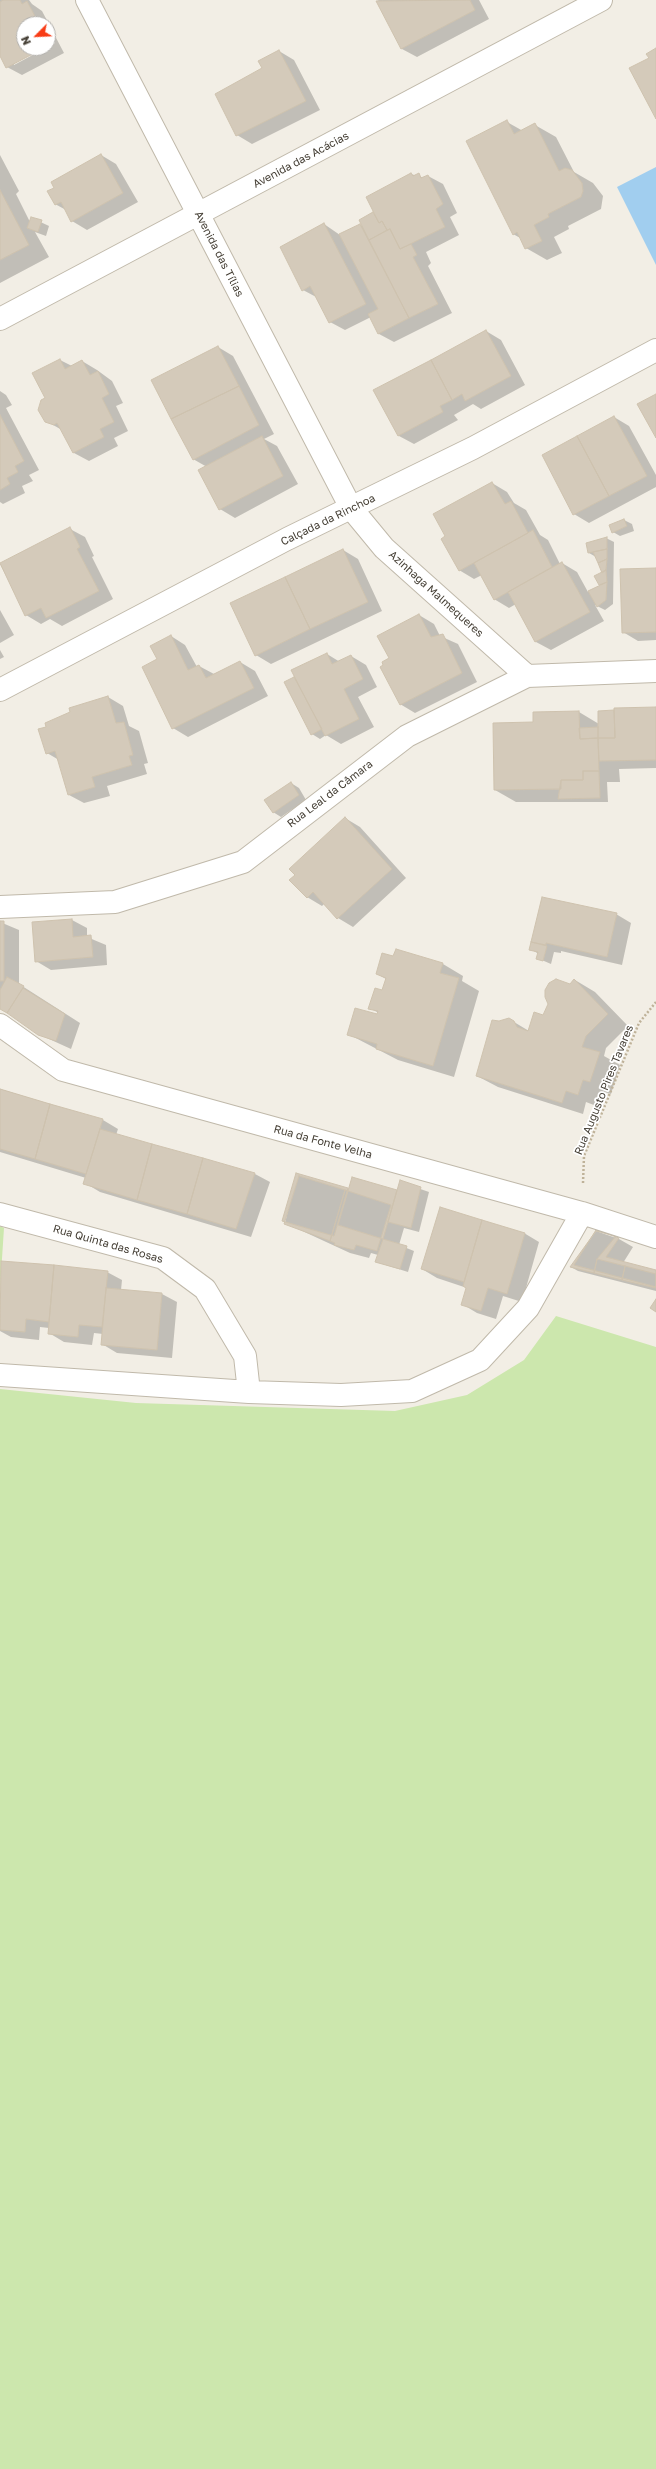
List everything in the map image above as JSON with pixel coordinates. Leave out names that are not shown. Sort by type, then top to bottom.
[{"type":"street","name":"Avenida das Tílias","points":[[87,0],[351,508]]},
{"type":"street","name":"Avenida das Acácias","points":[[0,319],[601,0]]},
{"type":"street","name":"Calçada da Rinchoa","points":[[0,690],[351,508],[473,448],[656,350]]},
{"type":"street","name":"Azinhaga Malmequeres","points":[[351,508],[384,548],[527,676]]},
{"type":"street","name":"Rua Leal da Câmara","points":[[0,907],[115,902],[243,862],[407,736],[527,676],[656,671]]},
{"type":"street","name":"Rua da Fonte Velha","points":[[0,1025],[63,1070],[582,1213],[656,1237]]},
{"type":"street","points":[[0,1375],[249,1392],[341,1395],[412,1391],[480,1360],[528,1308],[582,1213]]},
{"type":"street","name":"Rua Quinta das Rosas","points":[[0,1214],[163,1258],[205,1289],[245,1356],[249,1392]]},
{"type":"path","name":"Rua Augusto Pires Tavares","points":[[582,1213],[584,1156],[639,1023],[656,1002]]},
{"type":"green space","points":[[0,1226],[4,1228],[0,1289]]},
{"type":"green space","points":[[556,1316],[656,1347],[656,2469],[0,2469],[0,1389],[136,1403],[395,1411],[467,1395],[524,1360]]},
{"type":"water","points":[[656,167],[656,265],[617,187]]},
{"type":"building","points":[[3,0],[20,0],[22,4],[27,1],[35,16],[16,16],[16,56],[29,56],[6,68],[0,56],[0,2]]},
{"type":"building","points":[[470,0],[475,10],[401,49],[376,1]]},
{"type":"building","points":[[656,48],[656,119],[629,68],[649,58],[646,54]]},
{"type":"building","points":[[279,50],[306,101],[236,136],[215,94],[262,68],[258,61]]},
{"type":"building","points":[[507,120],[514,134],[535,123],[559,171],[565,168],[572,170],[582,183],[583,191],[581,197],[548,214],[549,217],[534,225],[542,241],[525,249],[517,232],[513,235],[466,141]]},
{"type":"building","points":[[101,154],[123,193],[71,222],[61,202],[55,205],[47,191],[54,188],[51,182]]},
{"type":"building","points":[[411,173],[413,176],[419,173],[421,178],[428,175],[443,204],[436,209],[445,227],[400,249],[390,229],[387,230],[382,221],[379,223],[366,197]]},
{"type":"building","points":[[0,190],[29,245],[0,260]]},
{"type":"building","points":[[373,212],[379,223],[382,221],[387,230],[369,240],[359,220]]},
{"type":"building","points":[[31,217],[42,220],[38,232],[27,228]]},
{"type":"building","points":[[324,223],[366,304],[329,323],[310,286],[302,291],[280,247]]},
{"type":"building","points":[[360,224],[409,318],[378,334],[368,314],[378,309],[339,234]]},
{"type":"building","points":[[390,229],[400,249],[411,244],[417,255],[413,257],[438,304],[409,318],[369,240]]},
{"type":"building","points":[[486,330],[511,376],[465,401],[462,394],[452,400],[431,360]]},
{"type":"building","points":[[218,346],[239,386],[171,419],[151,380]]},
{"type":"building","points":[[60,359],[65,369],[82,360],[90,375],[98,371],[109,394],[102,398],[114,422],[100,429],[104,437],[73,453],[57,423],[54,425],[45,422],[38,410],[41,400],[45,398],[32,373]]},
{"type":"building","points":[[431,360],[452,400],[440,406],[443,412],[398,436],[373,390]]},
{"type":"building","points":[[239,386],[259,425],[193,460],[171,419]]},
{"type":"building","points":[[656,394],[656,438],[637,404]]},
{"type":"building","points":[[0,415],[24,461],[15,466],[18,472],[7,478],[10,484],[0,490]]},
{"type":"building","points":[[614,416],[647,476],[609,496],[577,436]]},
{"type":"building","points":[[262,436],[283,476],[219,510],[198,470]]},
{"type":"building","points":[[577,436],[609,496],[573,515],[542,455]]},
{"type":"building","points":[[492,482],[505,504],[511,501],[528,533],[459,571],[441,539],[445,536],[433,514]]},
{"type":"building","points":[[624,519],[627,526],[612,533],[609,525]]},
{"type":"building","points":[[70,527],[80,547],[77,549],[99,591],[46,618],[41,608],[25,616],[0,563]]},
{"type":"building","points":[[533,530],[552,567],[494,600],[474,563]]},
{"type":"building","points":[[607,537],[607,549],[588,553],[586,543]]},
{"type":"building","points":[[343,549],[368,602],[310,629],[285,577]]},
{"type":"building","points":[[607,549],[607,559],[598,563],[593,552]]},
{"type":"building","points":[[607,559],[606,570],[602,573],[598,563]]},
{"type":"building","points":[[562,562],[590,612],[535,642],[508,592]]},
{"type":"building","points":[[656,568],[656,632],[622,633],[620,569]]},
{"type":"building","points":[[606,570],[607,582],[599,585],[594,576]]},
{"type":"building","points":[[285,577],[310,629],[255,656],[230,603]]},
{"type":"building","points":[[607,582],[606,600],[597,607],[588,591]]},
{"type":"building","points":[[419,614],[431,637],[443,634],[462,673],[400,705],[380,667],[383,665],[382,662],[389,658],[377,636]]},
{"type":"building","points":[[171,635],[188,670],[199,665],[206,678],[240,661],[254,688],[172,729],[142,667],[157,659],[150,646]]},
{"type":"building","points":[[327,653],[332,664],[351,655],[363,679],[344,689],[359,719],[325,736],[291,670]]},
{"type":"building","points":[[294,677],[322,729],[311,735],[284,682]]},
{"type":"building","points":[[108,696],[116,723],[124,722],[133,755],[129,756],[132,765],[92,777],[95,787],[68,795],[55,751],[46,754],[38,729],[46,727],[45,723],[70,712],[69,708]]},
{"type":"building","points":[[656,707],[656,760],[599,761],[598,738],[615,738],[614,708]]},
{"type":"building","points":[[614,710],[615,738],[598,738],[598,711]]},
{"type":"building","points":[[579,711],[580,739],[598,738],[599,771],[583,771],[583,780],[561,780],[561,789],[494,790],[493,723],[533,722],[533,712]]},
{"type":"building","points":[[598,727],[598,738],[580,739],[579,728]]},
{"type":"building","points":[[583,771],[599,771],[600,798],[558,799],[561,780],[583,780]]},
{"type":"building","points":[[291,782],[299,795],[273,813],[264,800]]},
{"type":"building","points":[[345,817],[392,869],[337,919],[313,892],[307,898],[289,880],[295,875],[289,869]]},
{"type":"building","points":[[542,897],[617,913],[607,957],[546,943],[546,945],[531,942]]},
{"type":"building","points":[[72,919],[73,937],[91,935],[93,957],[35,962],[32,922]]},
{"type":"building","points":[[0,921],[4,921],[4,981],[0,981]]},
{"type":"building","points":[[531,942],[547,946],[543,961],[536,959],[538,952],[529,950]]},
{"type":"building","points":[[396,949],[443,963],[440,973],[459,978],[433,1066],[376,1049],[377,1044],[347,1035],[355,1008],[377,1014],[378,1011],[368,1009],[375,988],[382,990],[386,978],[376,974],[382,953],[393,956]]},
{"type":"building","points":[[7,977],[24,986],[7,1013],[0,1009],[0,990]]},
{"type":"building","points":[[556,979],[570,984],[574,979],[608,1014],[586,1036],[582,1047],[600,1052],[590,1082],[583,1080],[578,1095],[566,1091],[562,1103],[476,1076],[492,1020],[499,1021],[509,1018],[514,1021],[517,1027],[528,1031],[534,1012],[543,1015],[548,1004],[545,997],[545,990],[549,983]]},
{"type":"building","points":[[23,988],[65,1014],[56,1041],[38,1035],[7,1013]]},
{"type":"building","points":[[0,1089],[50,1104],[35,1159],[0,1149]]},
{"type":"building","points":[[50,1104],[103,1119],[86,1174],[35,1159]]},
{"type":"building","points":[[100,1129],[152,1144],[137,1200],[83,1184]]},
{"type":"building","points":[[152,1144],[203,1158],[187,1214],[137,1200]]},
{"type":"building","points":[[203,1158],[255,1173],[236,1229],[187,1214]]},
{"type":"building","points":[[296,1173],[348,1188],[334,1236],[282,1221]]},
{"type":"building","points":[[299,1176],[345,1190],[330,1241],[284,1224]]},
{"type":"building","points":[[352,1177],[397,1190],[383,1239],[338,1225]]},
{"type":"building","points":[[400,1180],[421,1187],[411,1228],[388,1222]]},
{"type":"building","points":[[345,1190],[391,1205],[377,1251],[356,1245],[354,1250],[334,1245],[335,1243],[330,1241]]},
{"type":"building","points":[[440,1207],[482,1220],[464,1282],[421,1269]]},
{"type":"building","points":[[482,1220],[525,1233],[507,1294],[488,1288],[481,1311],[461,1305],[466,1288],[463,1286]]},
{"type":"building","points":[[596,1230],[619,1238],[606,1257],[656,1270],[656,1287],[574,1265]]},
{"type":"building","points":[[596,1231],[616,1236],[597,1259],[594,1273],[570,1267]]},
{"type":"building","points":[[383,1239],[407,1246],[400,1269],[375,1262]]},
{"type":"building","points":[[597,1259],[625,1266],[622,1280],[594,1273]]},
{"type":"building","points":[[1,1261],[54,1265],[49,1322],[26,1319],[25,1332],[0,1330]]},
{"type":"building","points":[[54,1265],[108,1271],[102,1327],[79,1325],[78,1337],[48,1334]]},
{"type":"building","points":[[625,1266],[656,1274],[656,1288],[622,1280]]},
{"type":"building","points":[[106,1288],[162,1293],[157,1350],[101,1345]]},
{"type":"building","points":[[656,1299],[656,1312],[650,1308]]}]
